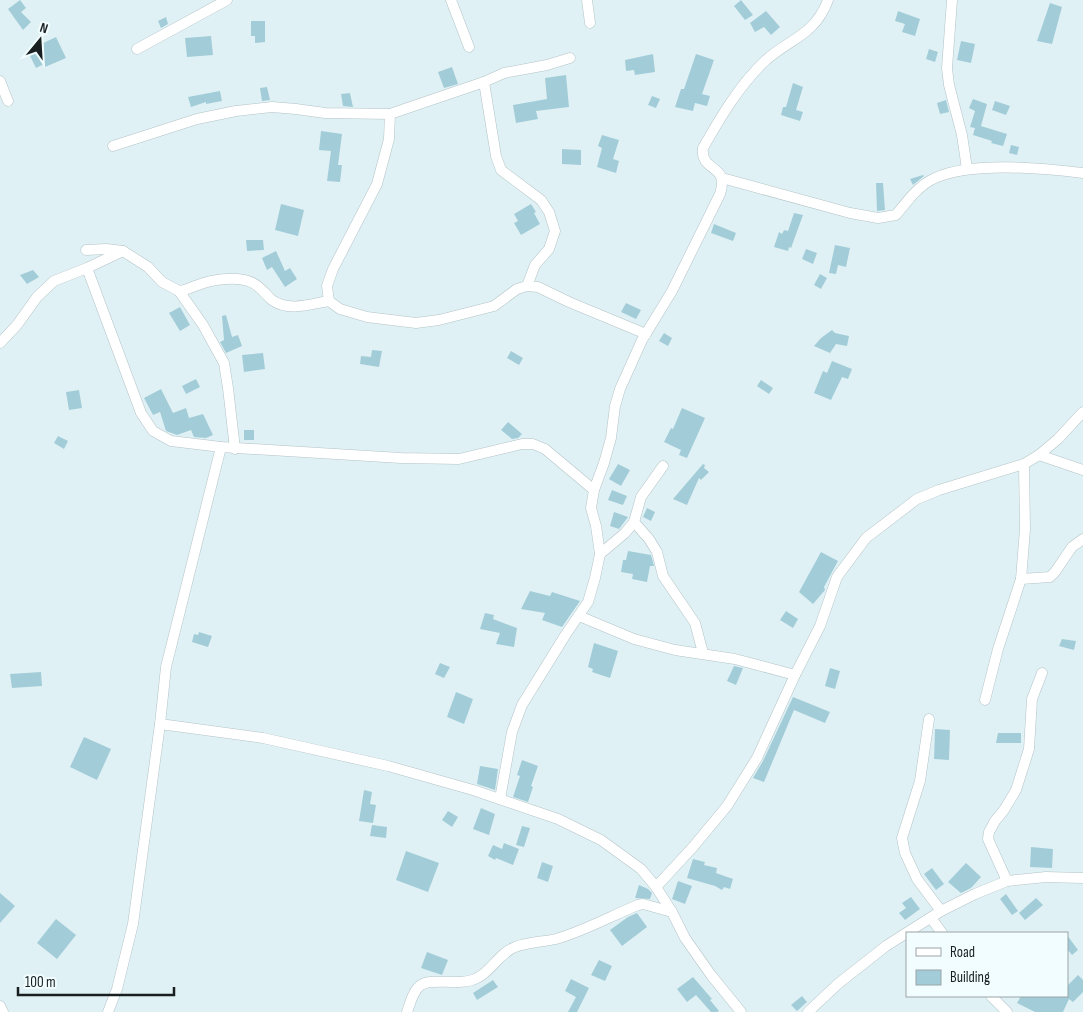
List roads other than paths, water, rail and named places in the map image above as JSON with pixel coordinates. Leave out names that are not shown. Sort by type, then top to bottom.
[{"type":"street","points":[[137,49],[227,0]]},
{"type":"street","points":[[452,0],[469,47]]},
{"type":"street","points":[[587,0],[590,23]]},
{"type":"street","points":[[828,0],[820,18],[809,30],[766,60],[752,74],[710,135],[702,154],[705,161],[722,178],[841,211],[878,218],[896,215],[910,196],[934,178],[967,169],[1038,168],[1083,173]]},
{"type":"street","points":[[952,0],[947,68],[949,85],[962,134],[967,169]]},
{"type":"street","points":[[113,146],[196,119],[236,111],[272,107],[325,113],[390,114],[484,82],[504,73],[547,66],[570,58]]},
{"type":"street","points":[[0,81],[8,101]]},
{"type":"street","points":[[484,82],[496,156],[501,170],[541,200],[549,212],[555,231],[549,249],[535,265],[527,286]]},
{"type":"street","points":[[329,301],[327,286],[333,269],[377,184],[389,139],[390,114]]},
{"type":"street","points":[[500,799],[512,732],[522,705],[588,602],[600,554],[591,508],[594,490],[612,438],[620,389],[646,334],[672,291],[720,194],[723,184],[722,178]]},
{"type":"street","points":[[86,250],[106,248],[123,251],[148,267],[162,282],[179,291],[203,325],[224,363],[235,448]]},
{"type":"street","points":[[0,343],[17,325],[37,297],[54,281],[123,251]]},
{"type":"street","points":[[87,268],[141,414],[153,431],[171,441],[221,448],[401,458],[459,459],[522,444],[533,444],[545,449],[594,490]]},
{"type":"street","points":[[179,291],[214,281],[248,280],[281,305],[292,307],[329,301],[340,309],[367,317],[416,323],[439,320],[494,306],[517,289],[527,286],[538,287],[646,334]]},
{"type":"street","points":[[656,888],[727,806],[757,758],[820,626],[837,577],[866,538],[917,499],[939,490],[1024,464],[1039,455],[1058,439],[1083,412]]},
{"type":"street","points":[[108,1012],[133,924],[166,667],[221,448]]},
{"type":"street","points":[[1039,455],[1083,470]]},
{"type":"street","points":[[985,700],[998,649],[1021,578],[1025,529],[1024,464]]},
{"type":"street","points":[[600,554],[626,533],[634,522],[641,497],[663,466]]},
{"type":"street","points":[[634,522],[657,552],[663,576],[694,623],[702,653]]},
{"type":"street","points":[[1021,578],[1050,577],[1072,548],[1083,539]]},
{"type":"street","points":[[579,616],[634,638],[675,650],[734,659],[795,675]]},
{"type":"street","points":[[1007,881],[988,839],[989,832],[1016,790],[1029,748],[1032,699],[1042,673]]},
{"type":"street","points":[[929,719],[920,781],[902,838],[904,853],[917,879],[941,911]]},
{"type":"street","points":[[160,724],[263,738],[388,766],[500,799],[558,819],[601,840],[641,869],[672,912],[685,938],[741,1012]]},
{"type":"street","points":[[908,932],[941,911],[1007,881],[1046,877],[1083,878]]},
{"type":"street","points":[[407,1012],[411,999],[419,986],[427,982],[460,983],[476,979],[505,953],[516,947],[557,938],[584,929],[638,904],[672,912]]},
{"type":"street","points":[[930,918],[941,932]]},
{"type":"street","points":[[808,1012],[839,983],[886,946],[906,933]]},
{"type":"street","points":[[992,997],[1007,1012]]},
{"type":"street","points":[[0,1006],[3,1012]]}]
